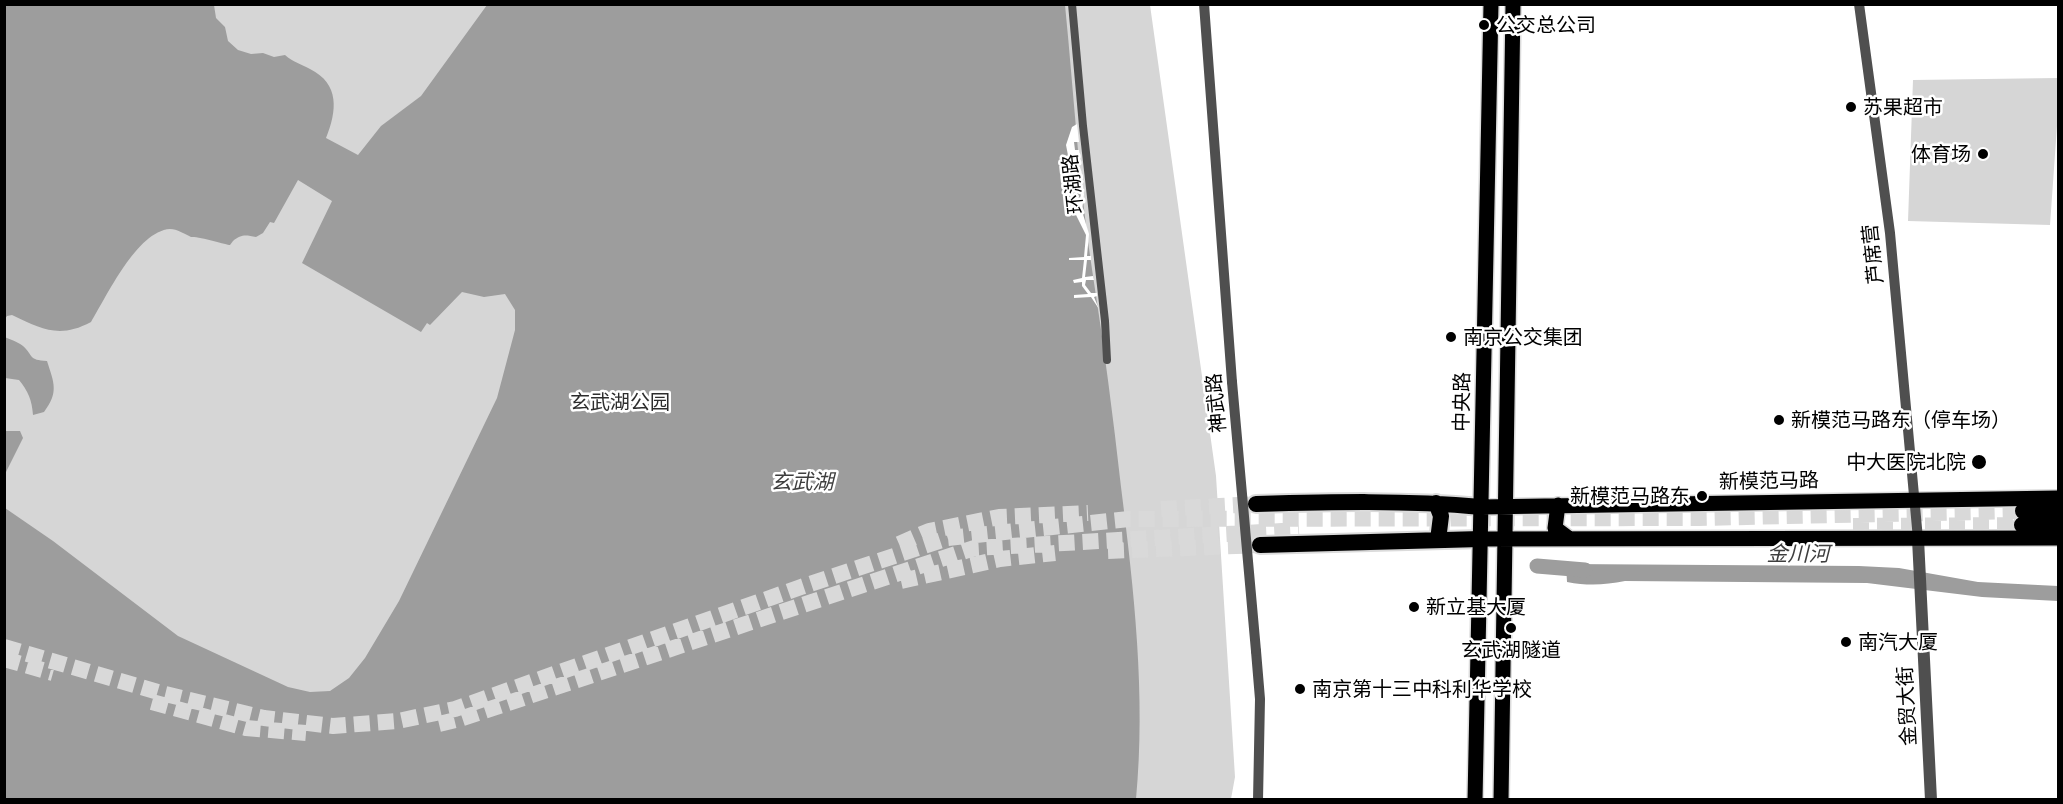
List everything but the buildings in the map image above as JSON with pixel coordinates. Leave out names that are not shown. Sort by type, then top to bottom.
[{"type":"highway","points":[[1256,504],[1369,501],[1481,507]]},
{"type":"highway","points":[[1436,503],[1440,516],[1438,540]]},
{"type":"highway","points":[[2058,511],[2022,518],[2058,525]]},
{"type":"highway","points":[[1260,545],[1481,539]]},
{"type":"main road","name":"中央路","points":[[1475,800],[1491,4]]},
{"type":"main road","points":[[1501,800],[1507,539],[1513,4]]},
{"type":"main road","name":"新模范马路","points":[[1481,507],[2058,498]]},
{"type":"main road","points":[[1558,505],[1555,528],[1567,537]]},
{"type":"main road","points":[[1481,539],[1567,537],[2058,538]]},
{"type":"street","name":"环湖路","points":[[1072,4],[1084,138],[1105,321],[1107,360]]},
{"type":"street","name":"神武路","points":[[1204,4],[1232,382],[1260,699],[1258,800]]},
{"type":"street","name":"芦席营","points":[[1860,4],[1890,234],[1918,539]]},
{"type":"street","name":"金贸大街","points":[[1918,539],[1931,800]]},
{"type":"green space","name":"玄武湖","points":[[4,5],[1150,5],[1216,476],[1235,777],[1231,799],[5,799]]},
{"type":"green space","name":"体育场","points":[[2057,78],[2057,126],[2050,225],[1908,221],[1913,80]]},
{"type":"water","name":"玄武湖","points":[[5,5],[214,5],[216,18],[225,27],[228,41],[238,50],[251,54],[263,53],[274,57],[285,55],[320,75],[331,90],[334,108],[326,138],[358,155],[381,126],[421,96],[487,5],[1065,5],[1084,208],[1112,407],[1134,604],[1140,721],[1136,799],[5,799],[5,508],[53,541],[178,636],[288,687],[310,692],[330,691],[349,678],[365,658],[399,601],[497,398],[515,330],[515,310],[505,294],[484,297],[462,292],[430,325],[427,323],[421,332],[302,263],[332,201],[298,180],[274,223],[270,222],[263,233],[256,237],[241,236],[230,245],[191,237],[170,229],[146,241],[124,266],[91,322],[60,331],[42,328],[12,315],[5,319]]},
{"type":"water","points":[[4,337],[21,345],[32,357],[47,361],[54,387],[52,399],[44,412],[33,415],[31,400],[19,380],[5,378]]},
{"type":"water","points":[[5,431],[20,431],[23,438],[5,474]]},
{"type":"water","points":[[1566,564],[1899,568],[1978,582],[2058,586],[2058,601],[1982,597],[1867,583],[1625,581],[1582,584],[1567,582]]},
{"type":"pier","points":[[1077,124],[1079,142],[1074,142],[1075,150],[1079,150],[1080,158],[1072,159],[1074,174],[1084,194],[1082,211],[1089,234],[1087,256],[1091,256],[1091,260],[1087,260],[1085,277],[1093,276],[1094,280],[1086,280],[1085,285],[1091,293],[1097,293],[1094,297],[1099,309],[1091,297],[1074,298],[1074,295],[1088,294],[1082,282],[1074,283],[1073,280],[1082,278],[1084,260],[1069,260],[1069,258],[1084,257],[1086,235],[1076,215],[1077,203],[1079,203],[1081,194],[1072,176],[1066,145],[1072,127]]},
{"type":"waterway","name":"金川河","points":[[1537,566],[1585,570]]},
{"type":"tunnel","points":[[1161,509],[1256,504]]},
{"type":"tunnel","points":[[4,647],[165,694],[264,718],[333,726],[398,721],[455,709],[801,587],[948,538],[1129,519],[1699,518],[2023,511]]},
{"type":"tunnel","points":[[899,544],[929,531],[999,517],[1088,513]]},
{"type":"tunnel","points":[[1853,526],[2022,525]]},
{"type":"tunnel","points":[[439,724],[460,719],[974,548],[1299,530]]},
{"type":"tunnel","points":[[1108,551],[1260,545]]},
{"type":"tunnel","points":[[901,581],[1000,559],[1055,553]]},
{"type":"tunnel","points":[[4,659],[53,673]]},
{"type":"tunnel","points":[[152,702],[246,728],[306,733]]},
{"type":"place","name":"公交总公司","points":[[1484,25]]},
{"type":"place","name":"苏果超市","points":[[1851,107]]},
{"type":"place","name":"体育场","points":[[1983,154]]},
{"type":"place","name":"南京公交集团","points":[[1451,337]]},
{"type":"place","name":"新模范马路东（停车场）","points":[[1779,420]]},
{"type":"place","name":"中大医院北院","points":[[1979,462]]},
{"type":"place","name":"新模范马路东","points":[[1702,496]]},
{"type":"place","name":"新立基大厦","points":[[1414,607]]},
{"type":"place","name":"玄武湖隧道","points":[[1511,628]]},
{"type":"place","name":"南汽大厦","points":[[1846,642]]},
{"type":"place","name":"南京第十三中科利华学校","points":[[1300,689]]},
{"type":"park label","name":"玄武湖公园","points":[[620,402]]}]
